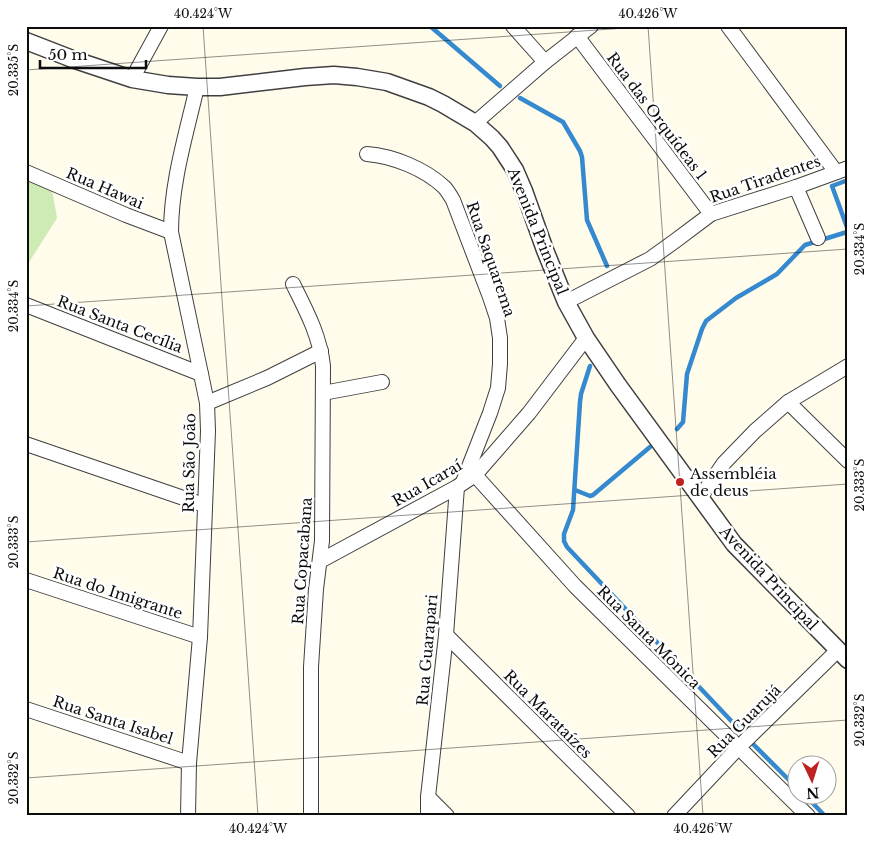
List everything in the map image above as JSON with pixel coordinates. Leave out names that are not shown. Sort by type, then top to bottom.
[{"type":"street","points":[[132,79],[160,26]]},
{"type":"street","points":[[514,26],[545,62]]},
{"type":"street","points":[[475,123],[545,62],[591,26]]},
{"type":"street","points":[[728,26],[842,170]]},
{"type":"street","name":"Rua das Orquídeas 1","points":[[577,36],[711,214]]},
{"type":"street","name":"Avenida Principal","points":[[26,41],[132,79],[168,85],[220,87],[334,75],[387,82],[429,96],[475,123],[500,147],[515,170],[544,250],[566,302],[586,338],[618,385],[734,544],[843,655]]},
{"type":"street","name":"Rua São João","points":[[188,816],[190,763],[200,637],[208,431],[207,403],[171,232],[171,210],[174,187],[197,87]]},
{"type":"street","name":"Rua Saquarema","points":[[367,154],[381,155],[398,160],[435,179],[445,188],[453,200],[497,318],[500,338],[498,388],[490,413],[460,485]]},
{"type":"street","name":"Rua Tiradentes","points":[[566,302],[650,259],[711,214],[842,170]]},
{"type":"street","name":"Rua Hawai","points":[[26,172],[171,232]]},
{"type":"street","points":[[796,187],[818,238]]},
{"type":"street","name":"Rua Copacabana","points":[[293,284],[315,331],[321,351],[323,393],[322,541],[316,589],[311,667],[311,816]]},
{"type":"street","name":"Rua Santa Cecília","points":[[26,305],[201,374]]},
{"type":"street","name":"Rua Icaraí","points":[[320,562],[476,475],[529,413],[586,338]]},
{"type":"street","points":[[207,403],[267,378],[321,351]]},
{"type":"street","points":[[700,498],[724,463],[755,431],[788,402],[848,366]]},
{"type":"street","points":[[323,393],[382,382]]},
{"type":"street","points":[[788,402],[848,461]]},
{"type":"street","points":[[26,444],[204,505]]},
{"type":"street","name":"Rua Santa Mônica","points":[[476,475],[575,586],[808,816]]},
{"type":"street","name":"Rua Guarapari","points":[[428,816],[428,797],[460,485]]},
{"type":"street","name":"Rua do Imigrante","points":[[26,580],[200,637]]},
{"type":"street","name":"Rua Marataízes","points":[[446,634],[628,816]]},
{"type":"street","name":"Rua Guarujá","points":[[674,816],[738,748],[843,655]]},
{"type":"street","name":"Rua Santa Isabel","points":[[26,709],[190,763]]},
{"type":"street","points":[[428,797],[447,816]]},
{"type":"green space","points":[[26,180],[52,190],[57,218],[26,267]]},
{"type":"waterway","points":[[430,26],[500,86]]},
{"type":"waterway","points":[[520,98],[563,122],[580,151],[587,220],[607,266]]},
{"type":"waterway","points":[[677,429],[683,422],[687,374],[706,321],[736,298],[777,274],[805,245],[847,232],[848,230],[832,186],[848,180]]},
{"type":"waterway","points":[[590,366],[581,394],[573,510],[564,534],[564,541],[567,547],[737,727]]},
{"type":"waterway","points":[[575,490],[590,496],[593,495],[650,447]]},
{"type":"waterway","points":[[752,743],[786,777]]},
{"type":"waterway","points":[[814,804],[825,816]]},
{"type":"place","name":"Assembléia de deus","points":[[680,482]]}]
